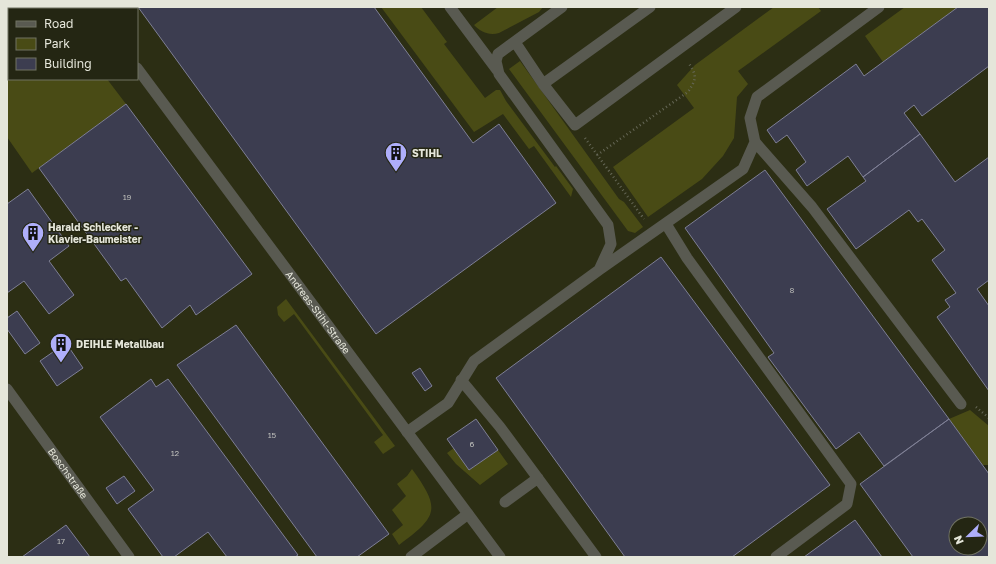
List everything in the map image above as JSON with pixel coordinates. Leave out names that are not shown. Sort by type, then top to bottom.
[{"type":"street","points":[[450,7],[608,225],[610,244],[599,270]]},
{"type":"street","points":[[499,74],[496,61],[498,54],[562,7]]},
{"type":"street","points":[[543,84],[650,7]]},
{"type":"street","points":[[515,42],[543,84],[575,125],[736,7]]},
{"type":"street","points":[[879,7],[757,97],[750,118],[755,142],[812,207],[961,404]]},
{"type":"street","name":"Andreas-Stihl-Straße","points":[[138,69],[500,557]]},
{"type":"street","points":[[407,432],[448,403],[474,361],[599,270],[654,233],[743,169],[755,142]]},
{"type":"street","points":[[666,224],[687,258],[851,484],[847,504],[789,553],[776,557]]},
{"type":"street","points":[[461,380],[500,427],[596,557]]},
{"type":"street","name":"Boschstraße","points":[[7,388],[129,557]]},
{"type":"street","points":[[505,502],[538,478]]},
{"type":"street","points":[[411,557],[468,514]]},
{"type":"path","points":[[597,155],[688,92],[695,81],[694,72],[679,49]]},
{"type":"path","points":[[575,125],[654,233]]},
{"type":"shaded area","points":[[7,7],[989,7],[989,465],[983,465],[989,474],[989,557],[7,557]]},
{"type":"green space","points":[[381,7],[421,7],[447,42],[444,44],[485,98],[496,90],[500,90],[506,101],[573,189],[571,197],[534,146],[529,149],[503,114],[474,132]]},
{"type":"green space","points":[[498,7],[543,7],[539,12],[499,33],[485,33],[474,25]]},
{"type":"green space","points":[[774,7],[818,7],[821,11],[738,71],[748,84],[737,97],[734,138],[723,156],[702,179],[648,217],[613,167],[694,108],[677,85],[695,65]]},
{"type":"green space","points":[[905,7],[958,7],[883,62],[865,36]]},
{"type":"green space","points":[[520,61],[619,199],[624,202],[643,227],[635,233],[628,231],[509,69]]},
{"type":"green space","points":[[7,70],[8,80],[108,80],[126,104],[32,173],[7,137]]},
{"type":"green space","points":[[286,299],[395,446],[383,454],[374,442],[383,435],[294,314],[284,322],[278,315],[277,307]]},
{"type":"green space","points":[[970,410],[989,426],[989,465],[983,465],[949,419]]},
{"type":"green space","points":[[454,448],[469,470],[498,450],[508,464],[480,485],[456,464],[447,453]]},
{"type":"green space","points":[[412,469],[428,494],[431,503],[431,511],[428,519],[422,527],[399,545],[392,534],[403,525],[392,510],[406,496],[397,484],[407,476]]},
{"type":"building","points":[[7,7],[22,7],[8,8],[7,18]]},
{"type":"building","name":"STIHL","points":[[138,7],[374,7],[473,143],[499,124],[556,203],[376,334]]},
{"type":"building","points":[[958,7],[989,7],[989,66],[922,116],[914,105],[904,113],[920,134],[863,177],[848,156],[807,186],[796,170],[806,162],[787,135],[776,143],[767,130],[856,64],[864,76]]},
{"type":"building","points":[[126,104],[252,274],[196,315],[190,305],[162,328],[126,278],[121,281],[39,168]]},
{"type":"building","points":[[920,134],[955,182],[989,157],[989,280],[977,289],[989,306],[989,391],[937,317],[950,307],[945,300],[956,293],[932,260],[945,250],[922,219],[918,222],[909,210],[856,249],[827,209],[866,181],[863,177]]},
{"type":"building","points":[[765,170],[949,419],[884,466],[859,432],[836,449],[768,357],[774,353],[685,228]]},
{"type":"building","name":"Harald Schlecker - Klavier-Baumeister","points":[[28,189],[69,246],[49,261],[74,295],[49,314],[24,281],[7,293],[7,204]]},
{"type":"building","points":[[661,257],[830,485],[732,557],[625,557],[496,378]]},
{"type":"building","points":[[17,311],[40,343],[25,354],[7,329],[7,318]]},
{"type":"building","points":[[236,325],[389,534],[357,557],[317,557],[177,365]]},
{"type":"building","name":"DEIHLE Metallbau","points":[[66,343],[83,368],[57,386],[40,361]]},
{"type":"building","points":[[420,368],[432,386],[425,391],[412,373]]},
{"type":"building","points":[[151,379],[156,387],[168,379],[298,555],[295,557],[227,557],[208,532],[174,557],[163,557],[128,509],[154,490],[100,417]]},
{"type":"building","points":[[476,419],[498,450],[469,470],[447,439]]},
{"type":"building","points":[[949,419],[989,474],[989,557],[913,557],[860,484]]},
{"type":"building","points":[[124,476],[135,491],[117,504],[106,488]]},
{"type":"building","points":[[855,520],[882,557],[804,557]]},
{"type":"building","points":[[66,525],[90,557],[22,557]]},
{"type":"place","name":"STIHL","points":[[396,172]]},
{"type":"place","name":"Harald Schlecker - Klavier-Baumeister","points":[[33,252]]},
{"type":"place","name":"DEIHLE Metallbau","points":[[61,364]]}]
